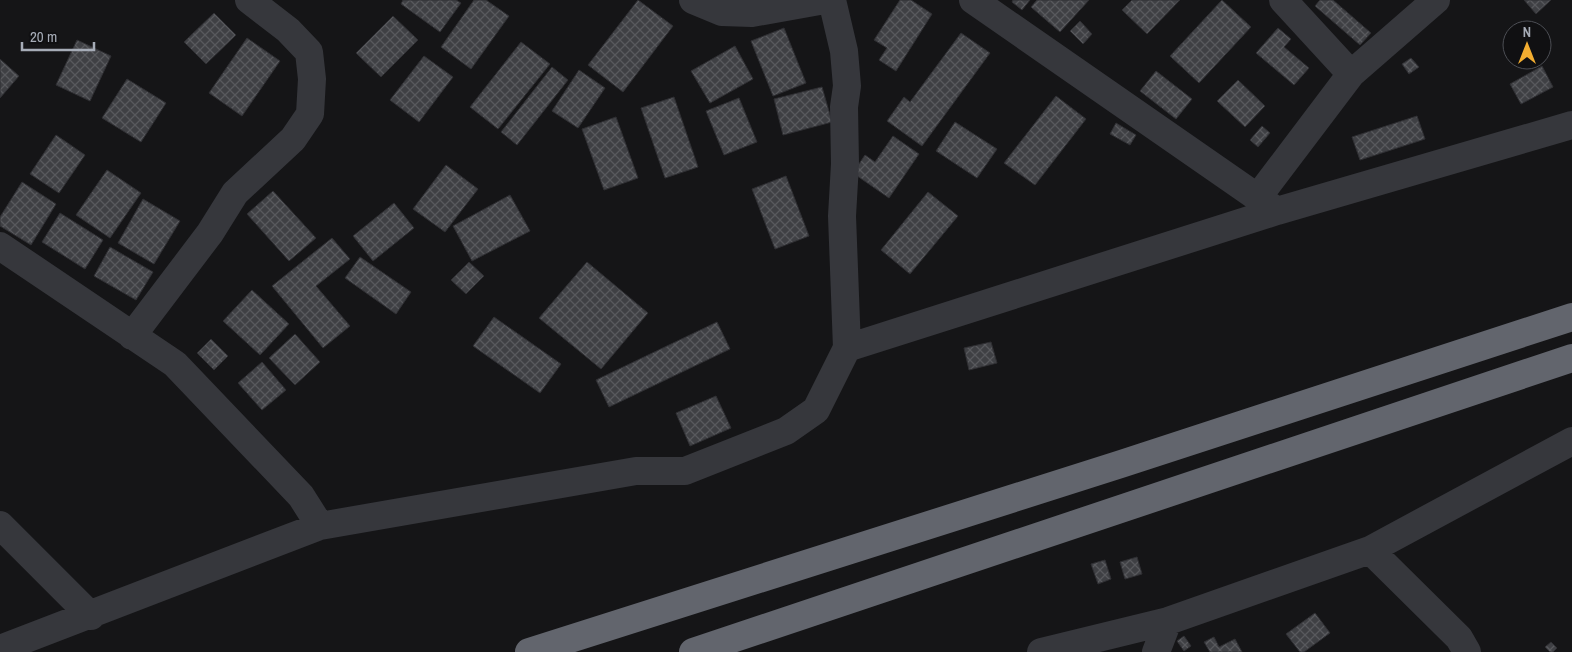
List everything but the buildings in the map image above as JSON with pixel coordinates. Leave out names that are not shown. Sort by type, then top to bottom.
[{"type":"highway","points":[[528,652],[1120,464],[1572,317]]},
{"type":"highway","points":[[693,652],[1572,358]]},
{"type":"street","points":[[132,336],[210,233],[235,193],[293,139],[310,114],[312,78],[309,52],[288,30],[250,0]]},
{"type":"street","points":[[693,0],[722,12],[752,13],[825,0]]},
{"type":"street","points":[[0,649],[91,616],[320,526],[636,470],[685,471],[786,432],[816,410],[846,348],[842,216],[844,107],[847,86],[844,51],[832,0]]},
{"type":"street","points":[[973,0],[1267,204]]},
{"type":"street","points":[[1283,0],[1351,74]]},
{"type":"street","points":[[1267,204],[1351,74],[1436,0]]},
{"type":"street","points":[[846,348],[1267,204],[1572,125]]},
{"type":"street","points":[[0,246],[175,364],[300,496],[320,526]]},
{"type":"street","points":[[1041,652],[1168,621],[1370,550],[1572,441]]},
{"type":"street","points":[[0,524],[91,616]]},
{"type":"street","points":[[1370,550],[1459,638],[1468,652]]},
{"type":"street","points":[[1156,652],[1168,621]]}]
